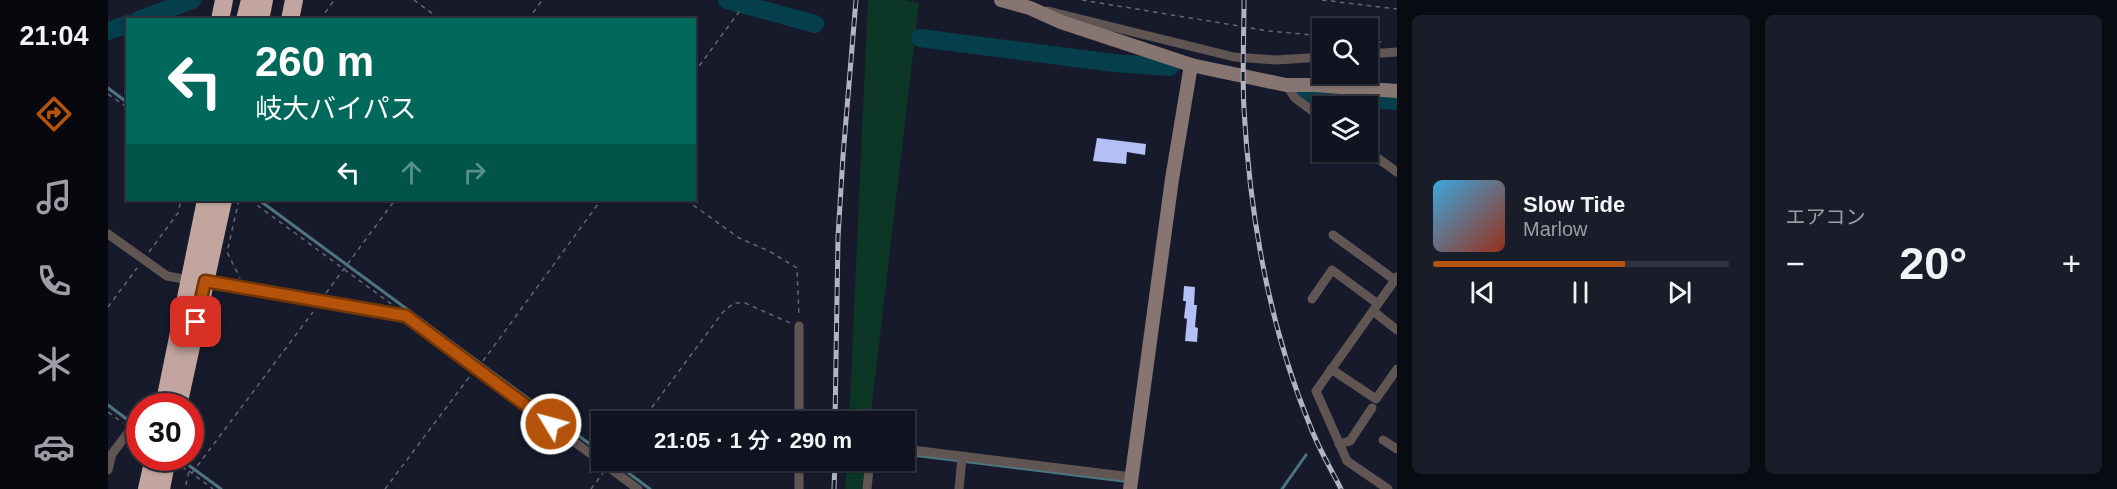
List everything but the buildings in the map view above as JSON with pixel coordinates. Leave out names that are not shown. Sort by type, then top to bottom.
[{"type":"highway","points":[[220,18],[224,0]]},
{"type":"highway","points":[[246,18],[250,0]]},
{"type":"highway","points":[[260,18],[264,0]]},
{"type":"highway","points":[[290,18],[294,0]]},
{"type":"highway","points":[[180,393],[209,201]]},
{"type":"highway","points":[[167,393],[197,280]]},
{"type":"highway","points":[[147,489],[151,471]]},
{"type":"highway","points":[[160,489],[170,471]]},
{"type":"street","points":[[1001,0],[1233,57],[1276,60],[1312,58]]},
{"type":"street","points":[[1030,8],[1060,22],[1191,65],[1286,85],[1397,91]]},
{"type":"street","points":[[1378,53],[1397,52]]},
{"type":"street","points":[[915,451],[962,458],[1045,465],[1131,483],[1172,179],[1191,65]]},
{"type":"street","points":[[1286,85],[1295,98],[1312,111]]},
{"type":"street","points":[[1378,158],[1397,172]]},
{"type":"street","points":[[108,234],[167,276],[245,287],[406,316],[591,454]]},
{"type":"street","points":[[1333,235],[1396,278],[1316,391],[1347,461],[1388,489]]},
{"type":"street","points":[[1312,299],[1332,270],[1397,330]]},
{"type":"street","points":[[799,326],[799,411]]},
{"type":"street","points":[[1332,369],[1376,399],[1397,369]]},
{"type":"street","points":[[1339,444],[1350,441],[1372,408]]},
{"type":"street","points":[[108,470],[112,454],[126,435]]},
{"type":"street","points":[[1383,440],[1397,449]]},
{"type":"street","points":[[959,489],[962,458]]},
{"type":"street","points":[[613,471],[638,489]]},
{"type":"street","points":[[799,471],[799,489]]},
{"type":"street","points":[[867,489],[869,471]]},
{"type":"path","points":[[321,18],[334,0]]},
{"type":"path","points":[[414,0],[438,18]]},
{"type":"path","points":[[529,18],[542,0]]},
{"type":"path","points":[[1082,0],[1258,30],[1312,35]]},
{"type":"path","points":[[1322,0],[1397,9]]},
{"type":"path","points":[[696,70],[741,9]]},
{"type":"path","points":[[1378,42],[1385,42]]},
{"type":"path","points":[[108,94],[126,107]]},
{"type":"path","points":[[239,201],[227,252],[245,287]]},
{"type":"path","points":[[251,201],[392,303],[406,316]]},
{"type":"path","points":[[192,473],[394,201]]},
{"type":"path","points":[[385,489],[600,201]]},
{"type":"path","points":[[649,411],[723,312],[734,303],[745,303],[799,326],[797,268],[770,250],[739,238],[687,201]]},
{"type":"path","points":[[108,412],[126,427]]},
{"type":"path","points":[[185,489],[189,471],[213,489]]},
{"type":"path","points":[[591,489],[605,471]]},
{"type":"green space","points":[[868,0],[905,0],[919,3],[871,411],[849,411]]},
{"type":"green space","points":[[846,471],[865,471],[862,489],[845,489]]},
{"type":"waterway","points":[[144,18],[192,0]]},
{"type":"waterway","points":[[727,0],[815,24]]},
{"type":"waterway","points":[[108,31],[126,25]]},
{"type":"waterway","points":[[920,38],[1114,63],[1170,67]]},
{"type":"waterway","points":[[108,88],[126,102]]},
{"type":"waterway","points":[[1304,94],[1397,101]]},
{"type":"waterway","points":[[260,201],[591,445]]},
{"type":"waterway","points":[[108,405],[126,418]]},
{"type":"waterway","points":[[915,455],[1123,481]]},
{"type":"waterway","points":[[1282,489],[1306,455]]},
{"type":"waterway","points":[[197,471],[221,489]]},
{"type":"waterway","points":[[626,471],[650,489]]},
{"type":"railway","points":[[835,411],[838,237],[856,0]]},
{"type":"railway","points":[[1244,0],[1243,82],[1247,150],[1264,272],[1296,390],[1318,444],[1341,489]]},
{"type":"railway","points":[[834,489],[835,471]]},
{"type":"route","points":[[196,322],[205,281],[406,316],[551,424]]}]
